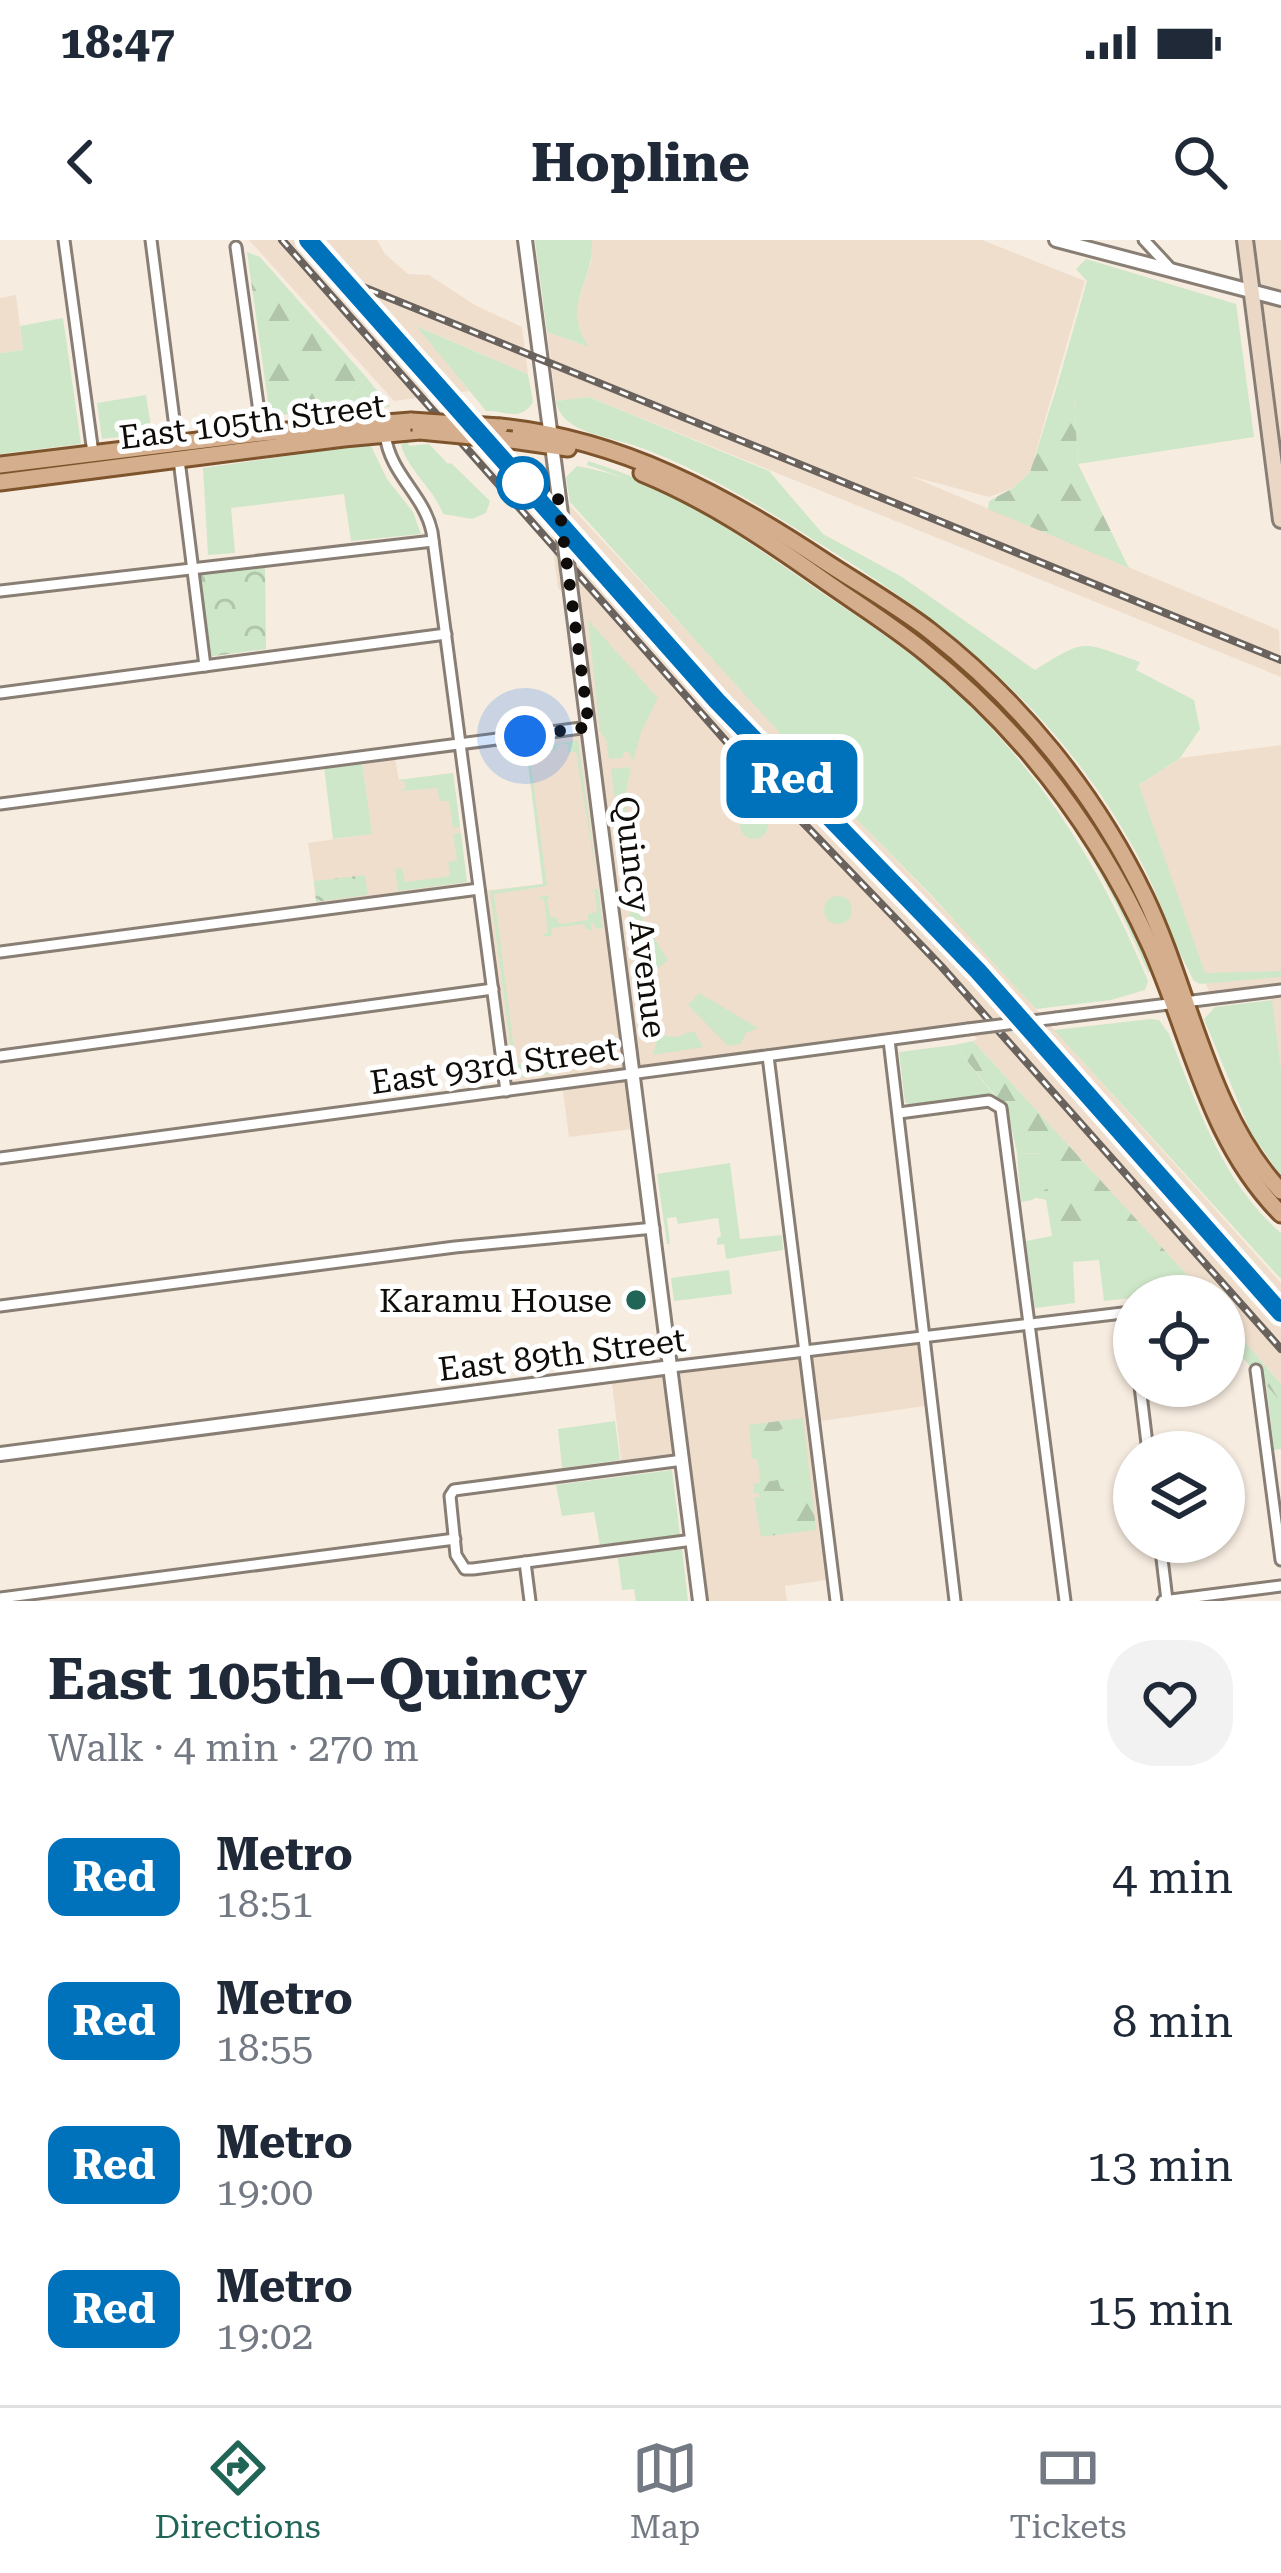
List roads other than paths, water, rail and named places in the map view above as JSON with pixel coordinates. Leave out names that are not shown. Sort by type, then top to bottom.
[{"type":"main road","points":[[1245,240],[1281,520]]},
{"type":"main road","name":"East 105th Street","points":[[0,465],[93,453],[385,434],[415,426]]},
{"type":"main road","name":"East 105th Street","points":[[0,482],[262,433],[415,426],[551,439],[635,459],[750,512],[929,630],[968,664],[1036,732],[1096,810],[1147,900],[1179,1002]]},
{"type":"main road","points":[[1179,1002],[1239,1134],[1281,1191]]},
{"type":"main road","points":[[1179,1002],[1225,1138],[1256,1187],[1281,1214]]},
{"type":"street","points":[[64,240],[93,453]]},
{"type":"street","points":[[151,240],[205,666]]},
{"type":"street","name":"Quincy Avenue","points":[[525,240],[700,1601]]},
{"type":"street","points":[[1056,240],[1122,250],[1281,298]]},
{"type":"street","points":[[1144,240],[1171,268]]},
{"type":"street","points":[[236,248],[262,433]]},
{"type":"street","points":[[385,434],[395,470],[428,514],[434,541],[506,1091]]},
{"type":"street","points":[[0,591],[434,541]]},
{"type":"street","points":[[0,693],[446,634]]},
{"type":"street","points":[[0,804],[589,727]]},
{"type":"street","points":[[0,952],[479,889]]},
{"type":"street","points":[[0,1055],[493,989]]},
{"type":"street","name":"East 93rd Street","points":[[0,1158],[1281,989]]},
{"type":"street","points":[[890,1040],[955,1601]]},
{"type":"street","points":[[768,1056],[836,1601]]},
{"type":"street","points":[[898,1114],[997,1102],[1001,1108],[1065,1601]]},
{"type":"street","points":[[0,1306],[432,1250],[654,1228]]},
{"type":"street","name":"East 89th Street","points":[[0,1454],[1113,1314]]},
{"type":"street","points":[[1256,1370],[1281,1560]]},
{"type":"street","points":[[683,1460],[463,1486],[450,1496],[455,1539],[465,1569],[693,1540]]},
{"type":"street","points":[[0,1598],[455,1539]]},
{"type":"street","points":[[525,1562],[530,1601]]},
{"type":"street","points":[[1162,1563],[1165,1601],[1281,1586]]},
{"type":"railway","points":[[282,240],[740,757],[941,966],[1281,1349]]},
{"type":"railway","points":[[307,240],[717,701],[921,909],[1281,1313]]},
{"type":"railway","points":[[353,283],[1281,660]]},
{"type":"metro line","name":"Red","points":[[308,240],[717,701],[978,971],[1281,1313]]},
{"type":"place","name":"Karamu House","points":[[636,1300]]}]
